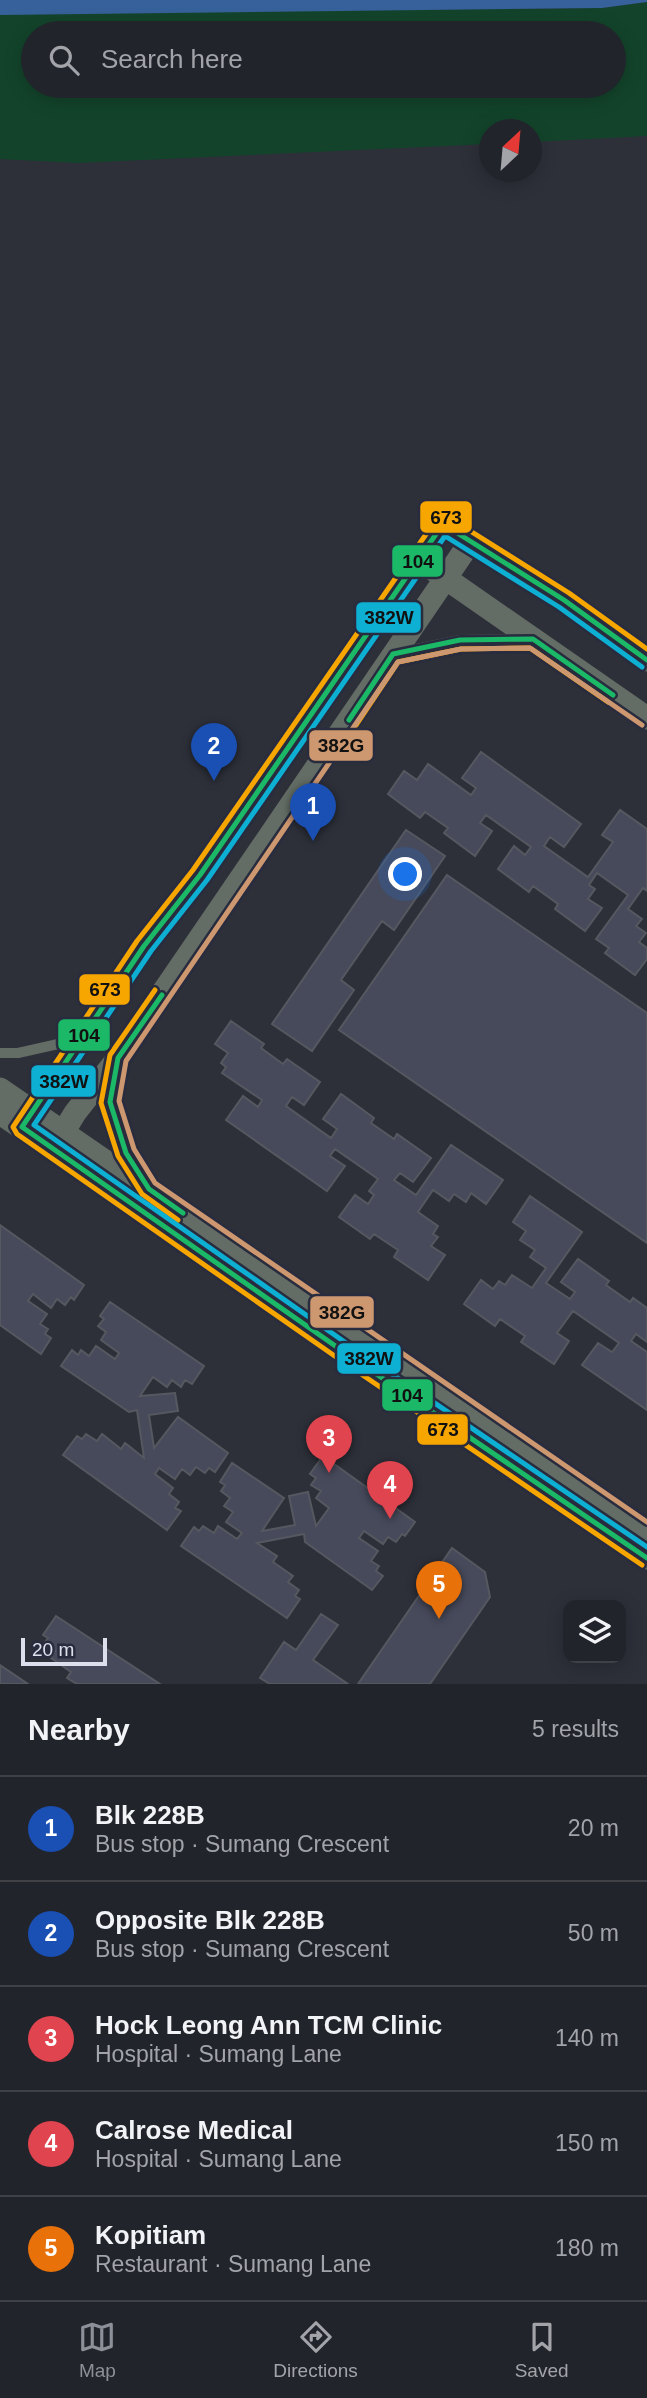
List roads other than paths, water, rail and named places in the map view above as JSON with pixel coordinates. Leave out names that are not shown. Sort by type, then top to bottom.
[{"type":"street","points":[[27,1119],[144,946],[200,875],[443,524],[564,600],[647,660]]},
{"type":"street","points":[[58,1140],[292,806],[471,541]]},
{"type":"street","points":[[418,559],[647,718]]},
{"type":"street","points":[[0,1089],[27,1119],[344,1352],[647,1558]]},
{"type":"street","points":[[0,1113],[27,1119]]},
{"type":"street","points":[[58,1140],[149,1189],[647,1532]]},
{"type":"lane","points":[[393,654],[460,640],[533,639]]},
{"type":"lane","points":[[0,1053],[18,1054],[83,1038]]},
{"type":"lane","points":[[118,1058],[110,1102],[126,1153],[149,1189]]},
{"type":"water","points":[[0,0],[647,2],[602,8],[0,15]]},
{"type":"place","name":"Opposite Blk 228B","points":[[214,781]]},
{"type":"place","name":"Blk 228B","points":[[313,841]]},
{"type":"place","name":"Hock Leong Ann TCM Clinic","points":[[329,1473]]},
{"type":"place","name":"Calrose Medical","points":[[390,1519]]},
{"type":"place","name":"Kopitiam","points":[[439,1619]]}]
